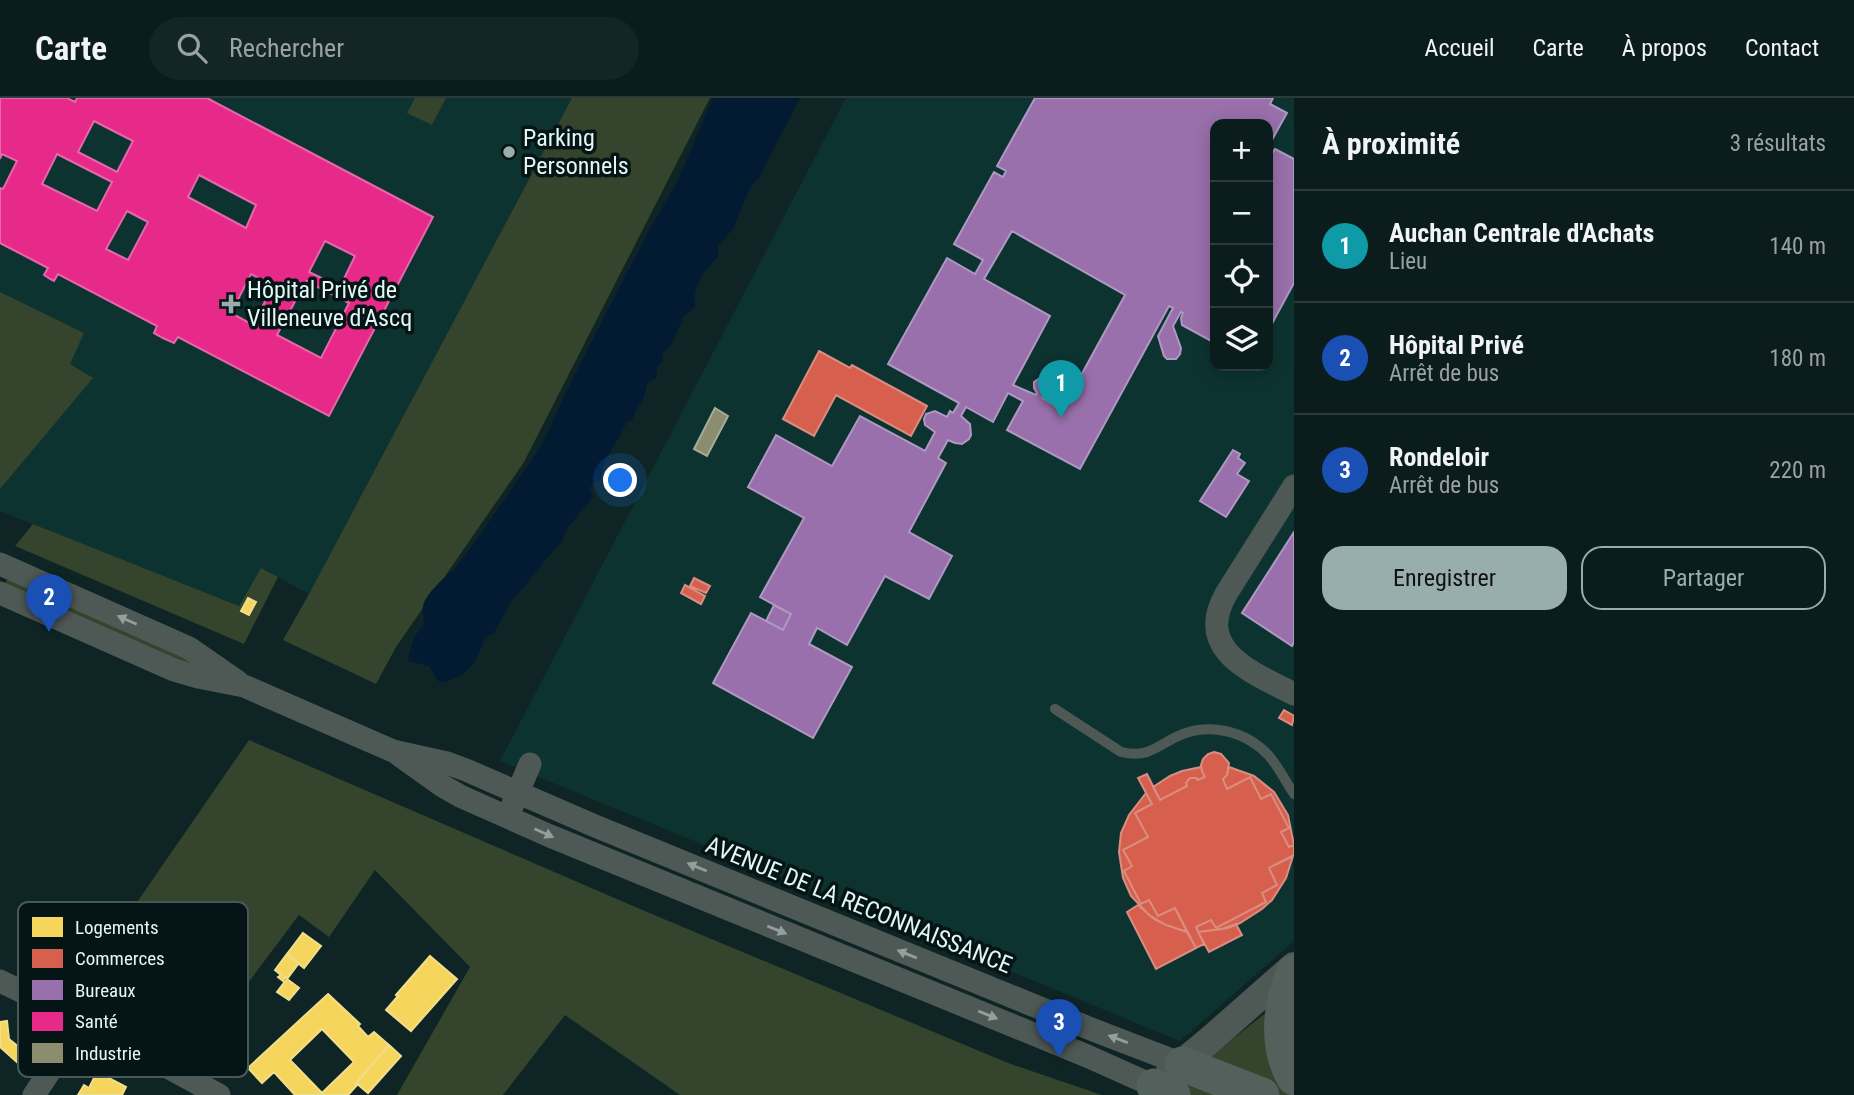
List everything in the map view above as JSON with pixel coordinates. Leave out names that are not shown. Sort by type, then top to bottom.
[{"type":"main road","points":[[1294,972],[1286,994],[1282,1026],[1283,1047],[1294,1078]]},
{"type":"main road","points":[[1163,1085],[1262,1095]]},
{"type":"street","points":[[1294,485],[1220,604],[1217,622],[1220,640],[1229,655],[1253,672],[1294,694]]},
{"type":"street","name":"AVENUE DE LA RECONNAISSANCE","points":[[0,564],[189,648],[244,686],[393,751],[447,763],[1096,1031],[1163,1085]]},
{"type":"street","name":"AVENUE DE LA RECONNAISSANCE","points":[[0,593],[174,670],[244,686]]},
{"type":"street","name":"AVENUE DE LA RECONNAISSANCE","points":[[393,751],[440,785],[507,817],[1163,1085]]},
{"type":"street","points":[[507,817],[530,764]]},
{"type":"street","points":[[1163,1085],[1294,966]]},
{"type":"street","points":[[0,981],[18,990]]},
{"type":"street","points":[[34,1095],[46,1077]]},
{"type":"street","points":[[186,1077],[219,1095]]},
{"type":"lane","points":[[1055,709],[1121,752],[1132,755],[1143,754],[1180,734],[1200,729],[1220,729],[1247,738],[1269,757],[1294,794]]},
{"type":"shaded area","name":"Hôpital Privé de Villeneuve d'Ascq","points":[[0,98],[572,98],[309,594],[261,568],[239,606],[0,511]]},
{"type":"shaded area","points":[[415,98],[446,98],[432,125],[407,113]]},
{"type":"shaded area","points":[[572,98],[710,98],[524,462],[396,647],[376,684],[283,640]]},
{"type":"shaded area","points":[[846,98],[1294,98],[1294,941],[1180,1041],[500,761]]},
{"type":"shaded area","points":[[0,292],[84,333],[70,364],[93,378],[0,489]]},
{"type":"shaded area","points":[[33,524],[239,606],[261,568],[278,577],[244,644],[15,546]]},
{"type":"shaded area","points":[[9,574],[176,648],[200,671],[3,589]]},
{"type":"shaded area","points":[[249,740],[647,912],[1008,1063],[1102,1095],[680,1095],[565,1015],[503,1095],[397,1095],[470,967],[375,870],[329,937],[299,915],[248,983],[248,902],[137,902]]},
{"type":"shaded area","points":[[1273,1007],[1294,1095],[1162,1095]]},
{"type":"water","points":[[713,98],[800,98],[760,176],[749,190],[733,229],[718,246],[718,256],[700,279],[695,292],[695,307],[683,317],[671,346],[662,354],[663,362],[657,367],[656,378],[647,384],[643,401],[632,420],[626,423],[608,457],[601,479],[594,482],[590,488],[593,497],[566,530],[561,544],[509,605],[494,633],[484,638],[480,652],[470,667],[447,682],[439,682],[429,666],[407,661],[414,638],[424,624],[423,608],[427,597],[454,570],[541,446],[647,234],[678,180]]},
{"type":"building: Logements","points":[[248,598],[256,602],[249,615],[241,611]]},
{"type":"building: Logements","points":[[303,933],[321,946],[304,968],[287,954]]},
{"type":"building: Logements","points":[[287,954],[299,963],[283,981],[275,970]]},
{"type":"building: Logements","points":[[430,956],[457,979],[411,1031],[386,1010]]},
{"type":"building: Logements","points":[[287,979],[299,988],[289,1000],[277,992]]},
{"type":"building: Logements","points":[[328,994],[360,1024],[358,1026],[368,1037],[374,1032],[389,1045],[348,1095],[295,1095],[274,1072],[262,1083],[248,1068]],"holes":[[[322,1029],[354,1062],[322,1093],[290,1060]]]},
{"type":"building: Logements","points":[[7,1021],[9,1039],[18,1046],[18,1063],[0,1047],[0,1022]]},
{"type":"building: Logements","points":[[389,1045],[401,1056],[368,1093],[356,1083]]},
{"type":"building: Logements","points":[[94,1077],[107,1077],[126,1087],[122,1095],[78,1095],[84,1085],[89,1088]]},
{"type":"building: Commerces","points":[[819,351],[850,368],[852,365],[927,406],[911,436],[836,395],[814,436],[783,419]]},
{"type":"building: Commerces","points":[[694,578],[710,586],[706,593],[690,586]]},
{"type":"building: Commerces","points":[[685,585],[705,596],[701,604],[681,593]]},
{"type":"building: Commerces","points":[[1284,710],[1294,716],[1292,725],[1279,718]]},
{"type":"building: Commerces","points":[[1214,752],[1221,754],[1229,763],[1227,775],[1223,779],[1227,789],[1250,777],[1261,799],[1271,794],[1289,828],[1281,832],[1289,847],[1294,845],[1294,855],[1269,868],[1277,885],[1262,893],[1266,902],[1216,928],[1211,920],[1196,927],[1204,944],[1196,948],[1175,908],[1158,916],[1149,900],[1141,904],[1124,871],[1132,866],[1123,850],[1148,837],[1135,813],[1152,804],[1138,778],[1147,774],[1160,800],[1187,786],[1190,778],[1198,780],[1205,777],[1201,765],[1203,759]]},
{"type":"building: Commerces","points":[[1201,767],[1205,777],[1198,780],[1190,778],[1187,786],[1160,800],[1153,787],[1182,771]]},
{"type":"building: Commerces","points":[[1229,767],[1254,776],[1274,792],[1288,815],[1294,845],[1289,847],[1281,832],[1289,828],[1271,794],[1261,799],[1250,777],[1227,789],[1223,779]]},
{"type":"building: Commerces","points":[[1146,793],[1152,804],[1135,813],[1148,837],[1123,850],[1132,866],[1124,871],[1141,904],[1149,900],[1158,916],[1175,908],[1187,932],[1166,925],[1149,915],[1131,896],[1123,878],[1119,852],[1121,833],[1129,815]]},
{"type":"building: Commerces","points":[[1293,856],[1286,878],[1272,900],[1262,909],[1228,928],[1198,932],[1196,927],[1211,920],[1216,928],[1266,902],[1262,893],[1277,885],[1269,868]]},
{"type":"building: Commerces","points":[[1138,905],[1154,919],[1187,932],[1196,948],[1156,969],[1127,912]]},
{"type":"building: Commerces","points":[[1236,924],[1242,935],[1209,952],[1198,932]]},
{"type":"building: Bureaux","points":[[1035,98],[1273,98],[1270,104],[1287,113],[1273,138],[1273,119],[1210,119],[1210,340],[1182,325],[1181,312],[1173,326],[1181,348],[1180,354],[1176,359],[1167,359],[1158,336],[1173,308],[1169,306],[1080,469],[1007,430],[1023,401],[1008,393],[993,422],[966,407],[961,416],[970,424],[971,435],[962,444],[948,440],[938,458],[946,463],[909,532],[952,556],[929,599],[885,576],[847,645],[817,628],[809,644],[852,667],[813,738],[713,683],[751,613],[783,630],[791,614],[760,597],[804,518],[748,487],[776,435],[832,466],[860,416],[925,451],[935,432],[925,425],[926,414],[935,411],[947,417],[959,403],[888,364],[947,258],[975,274],[983,260],[954,244],[994,172],[1003,177],[1006,171],[997,166]],"holes":[[[1012,231],[1125,295],[1062,410],[1042,398],[1050,390],[1045,379],[1040,378],[1034,382],[1036,395],[1013,385],[1050,316],[984,279]]]},
{"type":"building: Bureaux","points":[[1275,149],[1294,159],[1294,283],[1273,322],[1273,182]]},
{"type":"building: Bureaux","points":[[1233,450],[1240,454],[1238,458],[1245,463],[1237,474],[1249,481],[1226,517],[1200,501]]},
{"type":"building: Bureaux","points":[[1294,532],[1294,642],[1292,646],[1242,613]]},
{"type":"building: Bureaux","points":[[774,605],[791,614],[783,630],[766,621]]},
{"type":"building: Santé","points":[[0,98],[67,98],[75,102],[77,98],[207,98],[433,217],[329,416],[178,337],[174,343],[163,338],[154,333],[157,326],[58,274],[54,281],[50,279],[44,275],[48,268],[0,243],[0,188],[3,189],[17,161],[2,154],[0,159]],"holes":[[[94,121],[133,141],[117,172],[78,152]],[[57,154],[112,182],[97,211],[42,184]],[[199,175],[256,205],[246,228],[188,197]],[[127,211],[148,222],[128,260],[106,249]],[[325,241],[355,256],[340,287],[309,272]],[[251,274],[273,286],[253,325],[231,313]],[[306,281],[349,303],[321,358],[277,335]]]},
{"type":"building: Industrie","points":[[715,408],[728,416],[707,456],[694,449]]},
{"type":"place","name":"Parking Personnels","points":[[509,152]]},
{"type":"place","name":"Hôpital Privé de Villeneuve d'Ascq","points":[[231,304]]},
{"type":"place","name":"Auchan Centrale d'Achats","points":[[1061,418]]},
{"type":"place","name":"Hôpital Privé","points":[[49,632]]},
{"type":"place","name":"Rondeloir","points":[[1059,1057]]}]
